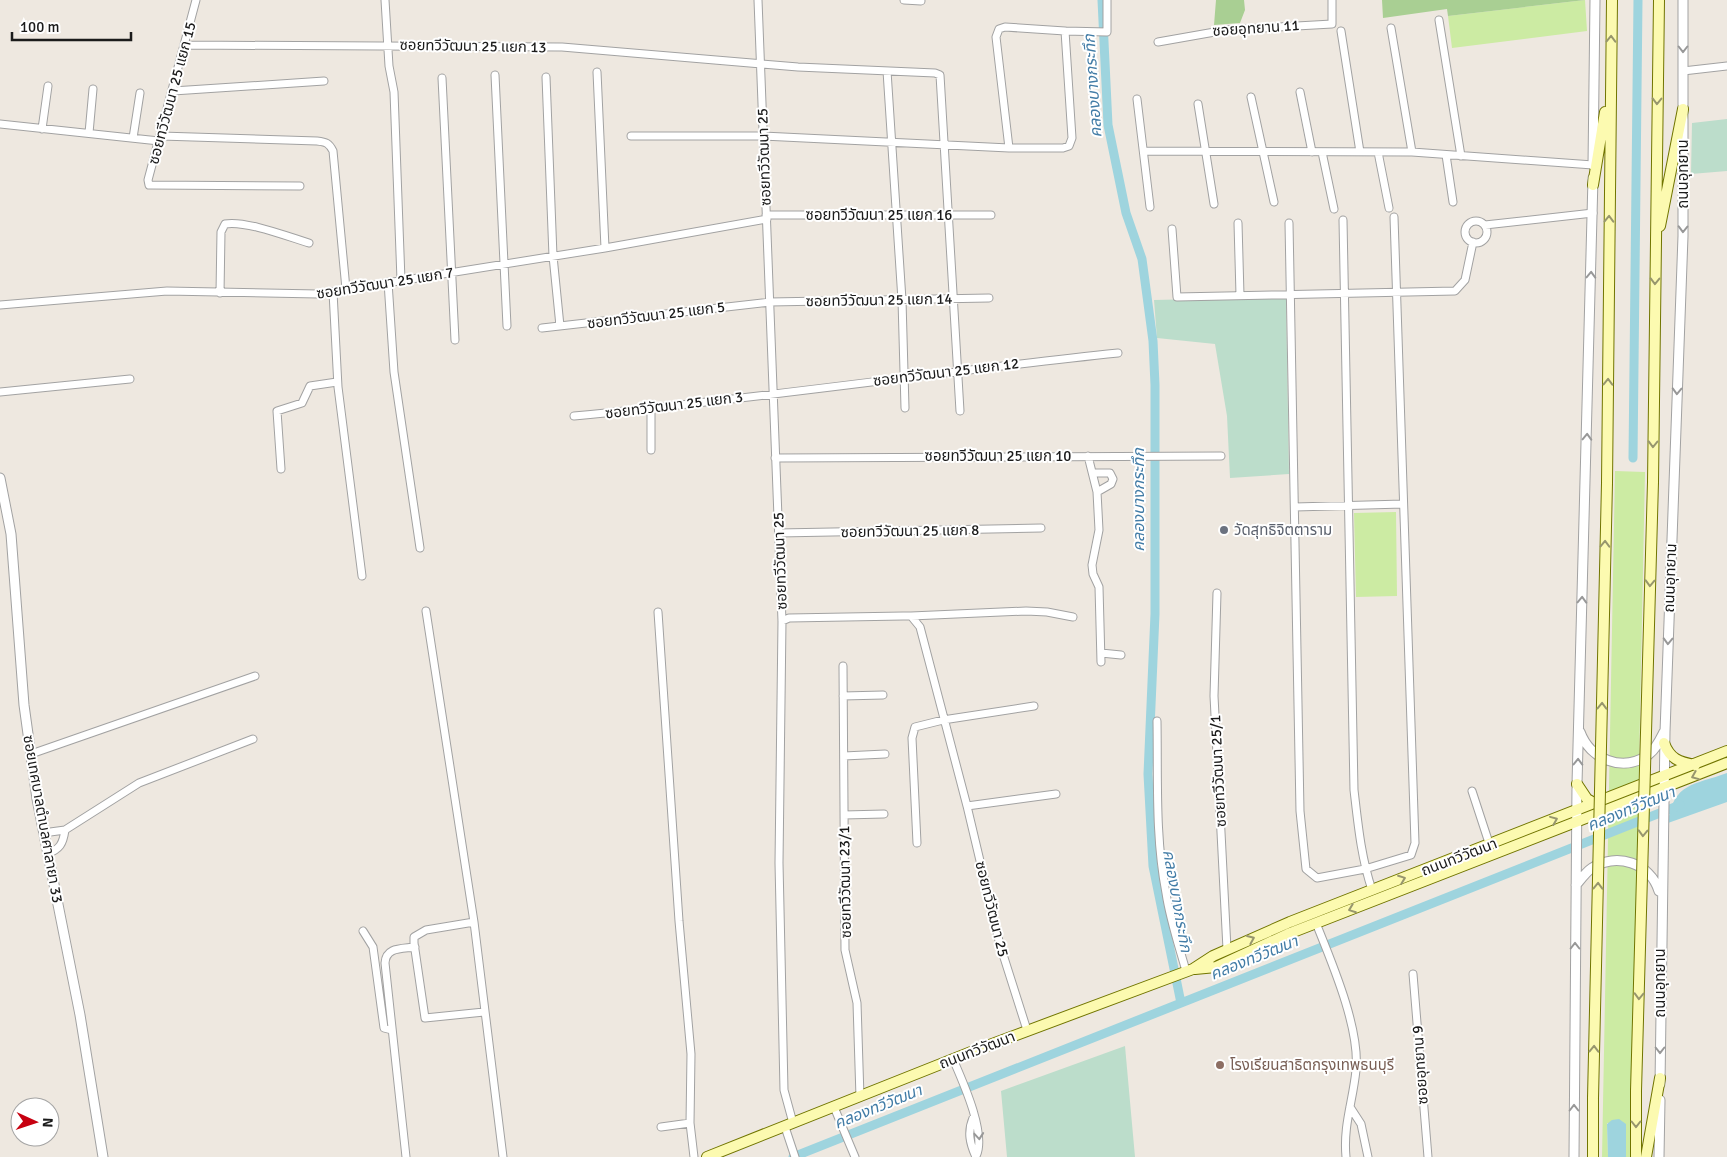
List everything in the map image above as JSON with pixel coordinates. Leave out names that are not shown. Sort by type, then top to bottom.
[{"type":"main road","points":[[1593,1157],[1607,483],[1612,0]]},
{"type":"main road","name":"ถนนอุทยาน","points":[[1636,1157],[1636,1091],[1653,482],[1658,0]]},
{"type":"main road","points":[[1593,185],[1611,63]]},
{"type":"main road","points":[[1656,246],[1683,109]]},
{"type":"main road","points":[[1664,743],[1672,757],[1677,761],[1695,764]]},
{"type":"main road","name":"ถนนทวีวัฒนา","points":[[1182,973],[1216,966],[1316,923],[1577,820],[1596,804],[1727,751]]},
{"type":"main road","name":"ถนนทวีวัฒนา","points":[[707,1157],[1027,1030],[1182,973],[1227,949],[1372,890],[1490,846],[1577,820],[1663,791],[1727,763]]},
{"type":"main road","points":[[1577,784],[1582,794],[1590,802],[1596,804]]},
{"type":"main road","points":[[1646,1157],[1660,1078]]},
{"type":"street","name":"ซอยทวีวัฒนา 25 แยก 15","points":[[196,0],[149,186],[300,186]]},
{"type":"street","points":[[385,0],[394,92],[401,280]]},
{"type":"street","name":"ซอยทวีวัฒนา 25","points":[[758,0],[782,621],[789,618],[911,616],[920,627],[967,806],[1000,946],[1027,1030]]},
{"type":"street","points":[[904,0],[921,1]]},
{"type":"street","points":[[1009,148],[996,36],[999,29],[1014,27],[1065,31],[1108,31],[1108,0]]},
{"type":"street","name":"ซอยอุทยาน 11","points":[[1158,42],[1226,30],[1332,24],[1332,0]]},
{"type":"street","points":[[1574,1157],[1577,784],[1593,213],[1595,0]]},
{"type":"street","name":"ถนนอุทยาน","points":[[1659,1157],[1663,777],[1683,236],[1683,0]]},
{"type":"street","points":[[1439,20],[1461,156]]},
{"type":"street","points":[[1391,28],[1412,152]]},
{"type":"street","points":[[631,136],[763,136],[1009,148],[1057,148],[1069,146],[1071,143],[1065,31]]},
{"type":"street","points":[[1341,32],[1360,152]]},
{"type":"street","name":"ซอยทวีวัฒนา 25 แยก 13","points":[[185,45],[562,47],[940,75],[945,145]]},
{"type":"street","points":[[1683,72],[1727,66]]},
{"type":"street","points":[[887,71],[894,215],[902,300],[905,408]]},
{"type":"street","points":[[597,72],[605,248]]},
{"type":"street","points":[[495,75],[507,326]]},
{"type":"street","points":[[546,77],[553,256],[560,326]]},
{"type":"street","points":[[442,78],[455,340]]},
{"type":"street","points":[[173,91],[324,81]]},
{"type":"street","points":[[42,128],[48,86]]},
{"type":"street","points":[[89,133],[93,89]]},
{"type":"street","points":[[1300,92],[1312,152]]},
{"type":"street","points":[[133,138],[140,94]]},
{"type":"street","points":[[1251,98],[1274,202]]},
{"type":"street","points":[[1137,99],[1150,207]]},
{"type":"street","points":[[1198,104],[1214,204]]},
{"type":"street","points":[[0,124],[133,138],[326,142],[331,145],[333,151],[346,289]]},
{"type":"street","points":[[945,145],[960,411]]},
{"type":"street","points":[[1144,151],[1412,152],[1593,165]]},
{"type":"street","points":[[1322,152],[1334,209]]},
{"type":"street","points":[[1378,152],[1389,208]]},
{"type":"street","points":[[1446,155],[1452,202]]},
{"type":"street","points":[[1172,228],[1177,297],[1455,291],[1465,280],[1473,242],[1466,233],[1469,224],[1477,221],[1485,225],[1593,213]]},
{"type":"street","name":"ซอยทวีวัฒนา 25 แยก 16","points":[[767,217],[991,215]]},
{"type":"street","name":"ซอยทวีวัฒนา 25 แยก 7","points":[[0,305],[167,291],[305,295],[334,292],[605,248],[767,217]]},
{"type":"street","points":[[1290,223],[1300,811],[1306,868],[1317,878],[1365,869],[1411,855],[1415,843],[1394,217]]},
{"type":"street","points":[[1344,220],[1354,790],[1365,869],[1372,890]]},
{"type":"street","points":[[220,293],[221,232],[226,224],[232,223],[261,229],[309,243]]},
{"type":"street","points":[[1238,223],[1240,295]]},
{"type":"street","points":[[1473,242],[1481,242],[1485,239],[1487,234],[1485,225]]},
{"type":"street","points":[[388,282],[394,372],[420,548]]},
{"type":"street","points":[[334,292],[337,382],[362,576]]},
{"type":"street","name":"ซอยทวีวัฒนา 25 แยก 14","points":[[770,302],[989,298]]},
{"type":"street","name":"ซอยทวีวัฒนา 25 แยก 5","points":[[542,328],[770,302]]},
{"type":"street","name":"ซอยทวีวัฒนา 25 แยก 12","points":[[774,392],[1118,353]]},
{"type":"street","points":[[0,392],[130,379]]},
{"type":"street","points":[[281,469],[277,411],[304,401],[310,386],[337,382]]},
{"type":"street","name":"ซอยทวีวัฒนา 25 แยก 3","points":[[574,416],[652,409],[774,392]]},
{"type":"street","points":[[651,450],[652,409]]},
{"type":"street","points":[[1088,456],[1097,492],[1099,530],[1092,565],[1093,574],[1099,587],[1101,662]]},
{"type":"street","name":"ซอยทวีวัฒนา 25 แยก 10","points":[[775,458],[1220,456]]},
{"type":"street","points":[[1092,473],[1110,473],[1113,479],[1111,484],[1097,492]]},
{"type":"street","name":"ซอยเทศบาลตำบลศาลายา 33","points":[[0,478],[11,534],[24,705],[30,754],[47,854],[80,1015],[103,1157]]},
{"type":"street","points":[[1295,507],[1403,504]]},
{"type":"street","name":"ซอยทวีวัฒนา 25 แยก 8","points":[[779,533],[1041,528]]},
{"type":"street","name":"ซอยทวีวัฒนา 25/1","points":[[1217,593],[1214,696],[1227,949]]},
{"type":"street","points":[[426,611],[474,922],[503,1157]]},
{"type":"street","points":[[911,616],[1026,611],[1047,612],[1073,617]]},
{"type":"street","points":[[658,612],[679,921],[691,1054],[690,1123],[694,1157]]},
{"type":"street","points":[[782,621],[779,863],[784,1090],[791,1145],[795,1157]]},
{"type":"street","points":[[1101,653],[1122,655]]},
{"type":"street","name":"ซอยทวีวัฒนา 23/1","points":[[843,666],[845,950],[858,1009],[860,1097]]},
{"type":"street","points":[[30,754],[255,676]]},
{"type":"street","points":[[844,696],[883,695]]},
{"type":"street","points":[[918,842],[913,730],[922,724],[1034,706]]},
{"type":"street","points":[[1157,721],[1159,829],[1166,894],[1182,973]]},
{"type":"street","points":[[1578,729],[1583,740],[1600,757],[1613,762],[1625,763],[1648,754],[1656,747],[1665,732]]},
{"type":"street","points":[[43,832],[65,830],[139,783],[253,738]]},
{"type":"street","points":[[844,756],[885,754]]},
{"type":"street","points":[[1472,791],[1490,846]]},
{"type":"street","points":[[967,806],[1056,794]]},
{"type":"street","points":[[844,816],[884,814]]},
{"type":"street","points":[[47,854],[58,850],[62,845],[65,830]]},
{"type":"street","points":[[1576,885],[1591,868],[1605,862],[1617,860],[1633,863],[1647,872],[1657,886],[1661,896]]},
{"type":"street","points":[[474,922],[418,933],[414,937],[415,947],[425,1018],[484,1012]]},
{"type":"street","points":[[1316,923],[1334,970],[1356,1050],[1356,1069],[1350,1107],[1346,1118],[1346,1157]]},
{"type":"street","points":[[363,931],[373,947],[384,1028],[392,1030]]},
{"type":"street","points":[[406,1157],[386,956],[391,950],[415,947]]},
{"type":"street","name":"ซอยอุทยาน 9","points":[[1413,974],[1428,1157]]},
{"type":"street","points":[[953,1059],[970,1101],[973,1118],[978,1125],[980,1147],[976,1156]]},
{"type":"street","points":[[834,1107],[854,1155]]},
{"type":"street","points":[[1350,1107],[1361,1124],[1368,1157]]},
{"type":"street","points":[[661,1127],[690,1123]]},
{"type":"green space","points":[[1216,0],[1244,0],[1245,10],[1240,23],[1214,25]]},
{"type":"green space","points":[[1382,0],[1585,0],[1448,16],[1447,9],[1383,18]]},
{"type":"green space","points":[[1585,0],[1587,31],[1452,48],[1448,16]]},
{"type":"green space","points":[[1727,119],[1727,171],[1691,174],[1692,123]]},
{"type":"green space","points":[[1286,297],[1289,474],[1230,478],[1227,416],[1215,344],[1157,338],[1154,300]]},
{"type":"green space","points":[[1615,471],[1645,472],[1631,1157],[1626,1157],[1626,1124],[1607,1123],[1608,1157],[1602,1157]]},
{"type":"green space","points":[[1396,512],[1397,596],[1356,597],[1354,513]]},
{"type":"green space","points":[[1125,1046],[1135,1157],[1007,1157],[1001,1091]]},
{"type":"water","points":[[1727,773],[1727,802],[1668,823],[1671,810],[1680,792],[1696,783]]},
{"type":"water","points":[[1619,1119],[1626,1124],[1626,1157],[1608,1157],[1607,1124],[1612,1120]]},
{"type":"waterway","name":"คลองบางกระทึก","points":[[1102,0],[1108,125],[1126,213],[1142,259],[1153,341],[1155,385],[1155,614],[1148,774],[1153,866],[1181,1003]]},
{"type":"waterway","points":[[1633,458],[1638,0]]},
{"type":"waterway","name":"คลองทวีวัฒนา","points":[[793,1157],[1680,805]]},
{"type":"place","name":"วัดสุทธิจิตตาราม","points":[[1224,530]]},
{"type":"place","name":"โรงเรียนสาธิตกรุงเทพธนบุรี","points":[[1220,1065]]}]
